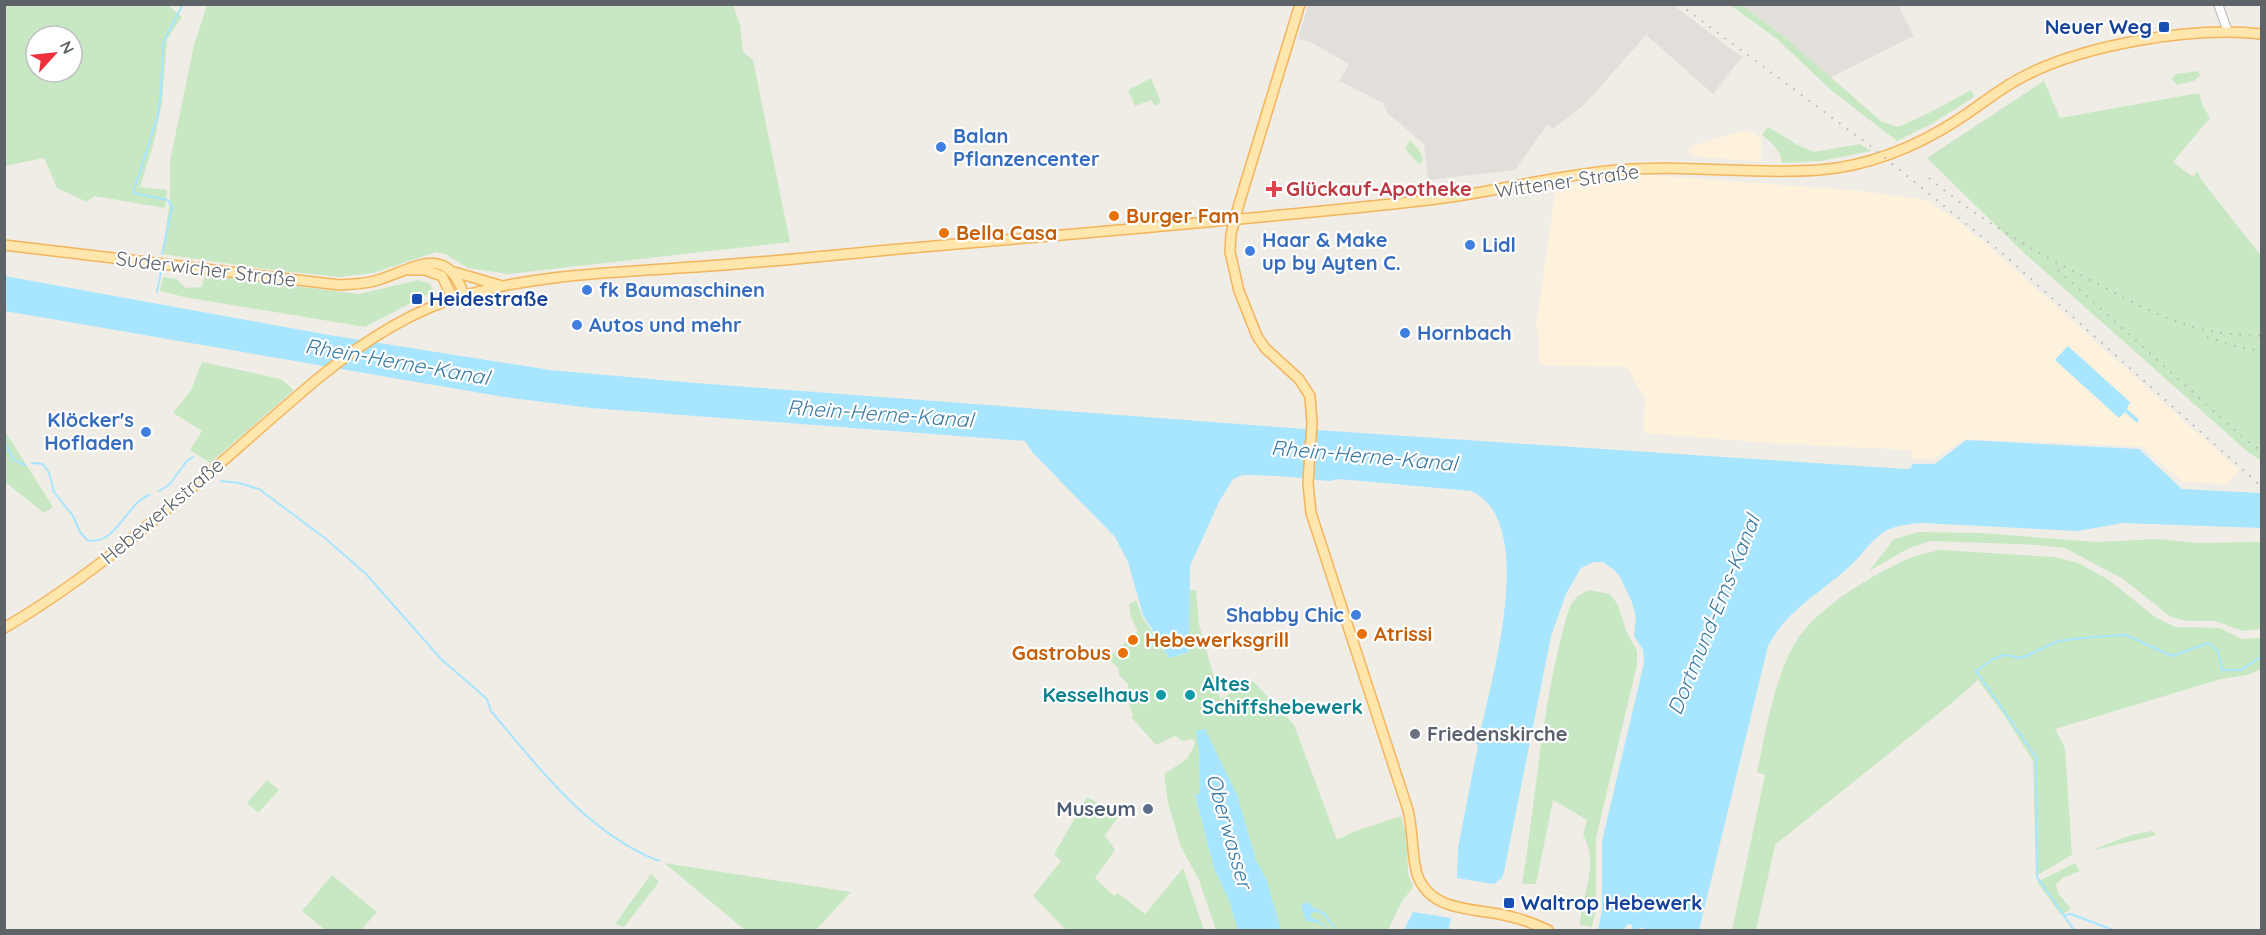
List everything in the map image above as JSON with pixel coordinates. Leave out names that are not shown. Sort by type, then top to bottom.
[{"type":"main road","points":[[1300,4],[1248,171],[1231,234],[1230,252],[1239,291],[1247,315],[1264,348],[1305,387],[1310,400],[1312,423],[1308,483],[1311,513],[1408,810],[1417,874],[1426,890],[1442,902],[1505,915],[1548,930]]},
{"type":"main road","name":"Wittener Straße","points":[[501,286],[604,274],[1236,219],[1459,196],[1622,170],[1675,167],[1780,171],[1844,167],[1892,154],[1912,145],[2043,67],[2084,54],[2164,37],[2202,32],[2262,34]]},
{"type":"main road","name":"Suderwicher Straße","points":[[4,245],[340,285],[370,283],[426,262],[442,265],[454,272],[501,286]]},
{"type":"main road","name":"Suderwicher Straße","points":[[407,270],[425,270],[442,276],[453,299]]},
{"type":"main road","points":[[454,272],[464,295]]},
{"type":"main road","name":"Hebewerkstraße","points":[[4,628],[41,606],[94,568],[321,376],[382,331],[423,310],[464,295],[501,286]]},
{"type":"street","points":[[2218,4],[2228,32]]},
{"type":"shaded area","points":[[1308,5],[1673,5],[1742,57],[1713,94],[1646,35],[1584,105],[1553,129],[1547,125],[1515,170],[1428,180],[1424,144],[1387,113],[1383,103],[1339,81],[1349,64],[1312,43],[1298,39]]},
{"type":"shaded area","points":[[1741,5],[1898,5],[1914,36],[1830,78],[1781,34]]},
{"type":"shaded area","points":[[1747,130],[1761,138],[1761,162],[1690,156],[1689,149],[1694,145]]},
{"type":"shaded area","points":[[1649,175],[1862,191],[1927,200],[1959,222],[2000,256],[2239,470],[2227,484],[2183,482],[2141,446],[1965,439],[1933,459],[1912,459],[1911,450],[1770,443],[1644,433],[1645,399],[1627,367],[1539,365],[1539,334],[1536,328],[1556,187]]},
{"type":"green space","points":[[5,4],[168,5],[182,17],[167,39],[162,102],[154,142],[140,187],[167,190],[165,208],[94,196],[87,202],[57,188],[44,158],[5,166]]},
{"type":"green space","points":[[207,5],[733,5],[740,25],[743,52],[753,60],[790,242],[507,274],[468,268],[445,254],[436,252],[373,273],[340,277],[162,254],[170,201],[170,161],[194,45]]},
{"type":"green space","points":[[1730,5],[1741,5],[1781,34],[1882,122],[1898,127],[1971,90],[1974,97],[1933,123],[1897,141],[1831,90],[1777,39]]},
{"type":"green space","points":[[2198,71],[2200,75],[2194,81],[2177,85],[2172,79],[2176,74]]},
{"type":"green space","points":[[1151,78],[1161,102],[1155,106],[1151,100],[1135,106],[1128,90]]},
{"type":"green space","points":[[2044,81],[2060,118],[2199,93],[2210,118],[2173,162],[2193,177],[2198,171],[2200,178],[2261,256],[2261,460],[2249,453],[2023,252],[1927,158]]},
{"type":"green space","points":[[1768,127],[1814,152],[1860,144],[1871,151],[1821,161],[1782,163],[1778,150],[1762,135]]},
{"type":"green space","points":[[1410,140],[1423,159],[1420,165],[1405,149]]},
{"type":"green space","points":[[205,275],[359,294],[418,280],[430,284],[434,291],[365,327],[160,291],[163,277],[176,279],[186,288],[202,287]]},
{"type":"green space","points":[[202,362],[281,379],[294,390],[210,463],[190,450],[202,431],[173,413],[191,390]]},
{"type":"green space","points":[[5,431],[53,507],[44,513],[5,482]]},
{"type":"green space","points":[[1919,532],[1981,533],[2097,542],[2158,539],[2196,543],[2261,542],[2261,629],[2243,631],[2215,621],[2187,621],[2171,617],[2123,579],[2065,548],[1931,541],[1909,548],[1869,571],[1894,539]]},
{"type":"green space","points":[[1941,550],[2054,557],[2078,563],[2109,580],[2155,617],[2175,627],[2220,628],[2241,639],[2261,638],[2261,669],[2247,675],[2221,679],[2055,729],[2065,748],[2072,855],[2036,876],[2033,761],[2004,715],[1978,680],[1775,845],[1756,930],[1732,930],[1765,775],[1757,772],[1772,702],[1791,651],[1808,625],[1834,602],[1881,572],[1910,558]]},
{"type":"green space","points":[[1190,590],[1196,590],[1199,624],[1220,699],[1253,681],[1294,725],[1337,840],[1353,832],[1401,816],[1407,837],[1408,873],[1413,887],[1401,903],[1388,930],[1216,930],[1199,880],[1181,847],[1168,803],[1164,774],[1187,759],[1195,744],[1194,739],[1182,741],[1175,736],[1156,745],[1131,717],[1133,716],[1127,698],[1128,684],[1119,675],[1119,669],[1108,658],[1138,631],[1131,617],[1129,604],[1136,600],[1143,618],[1169,658],[1189,652]]},
{"type":"green space","points":[[1589,590],[1610,594],[1618,605],[1627,633],[1637,651],[1637,665],[1596,838],[1596,909],[1592,927],[1580,925],[1590,868],[1588,846],[1583,835],[1587,820],[1553,800],[1536,884],[1522,884],[1555,661],[1569,608],[1577,597]]},
{"type":"green space","points":[[267,780],[279,790],[258,813],[247,803]]},
{"type":"green space","points":[[1087,797],[1120,815],[1105,835],[1115,850],[1095,878],[1114,896],[1118,893],[1145,914],[1183,868],[1204,930],[1066,930],[1033,896],[1061,861],[1054,854]]},
{"type":"green space","points":[[2152,831],[2157,835],[2095,850],[2131,835]]},
{"type":"green space","points":[[664,863],[851,892],[816,930],[745,930]]},
{"type":"green space","points":[[2075,863],[2080,871],[2062,878],[2056,885],[2058,893],[2071,909],[2061,915],[2037,882]]},
{"type":"green space","points":[[651,874],[659,882],[624,927],[615,924]]},
{"type":"green space","points":[[332,875],[377,912],[361,930],[325,930],[302,911]]},
{"type":"water","points":[[5,276],[329,335],[550,370],[696,383],[1331,431],[1905,469],[1911,468],[1912,464],[1935,464],[1966,440],[2139,449],[2182,489],[2261,493],[2261,528],[2123,523],[2078,531],[1922,523],[1899,526],[1881,534],[1845,570],[1797,610],[1776,633],[1768,646],[1699,930],[1646,930],[1640,927],[1638,930],[1632,929],[1632,925],[1628,924],[1623,930],[1598,930],[1602,911],[1602,841],[1644,663],[1643,650],[1634,636],[1636,618],[1632,602],[1620,577],[1603,562],[1594,562],[1581,568],[1566,594],[1551,636],[1501,880],[1493,884],[1457,878],[1458,848],[1478,745],[1476,744],[1500,641],[1507,567],[1503,534],[1491,508],[1471,491],[1280,476],[1243,475],[1233,479],[1219,502],[1190,566],[1189,652],[1169,658],[1143,615],[1128,562],[1115,537],[1033,453],[1025,441],[591,408],[504,397],[5,311]]},
{"type":"water","points":[[2068,346],[2130,402],[2127,409],[2139,420],[2137,423],[2125,412],[2119,418],[2055,360]]},
{"type":"water","name":"Oberwasser","points":[[1205,729],[1237,795],[1256,860],[1266,878],[1281,930],[1238,930],[1230,903],[1214,868],[1195,795],[1200,793],[1196,731]]},
{"type":"water","points":[[1308,902],[1325,913],[1337,930],[1318,912],[1313,912],[1310,917],[1321,922],[1329,930],[1319,923],[1306,921],[1301,905]]},
{"type":"water","points":[[1413,912],[1451,918],[1449,928],[1452,930],[1404,930]]},
{"type":"waterway","points":[[162,254],[172,208],[168,200],[133,193],[158,115],[163,43],[183,4]]},
{"type":"waterway","points":[[157,292],[161,272]]},
{"type":"waterway","points":[[4,441],[14,460],[25,465]]},
{"type":"waterway","points":[[159,491],[169,485],[187,461],[193,457]]},
{"type":"waterway","points":[[32,463],[43,464],[49,473],[54,492],[73,516],[80,532],[87,540],[105,537],[141,500],[149,495]]},
{"type":"waterway","points":[[221,481],[259,489],[326,539],[366,574],[441,659],[487,699],[491,711],[566,797],[609,834],[659,861]]},
{"type":"waterway","points":[[2074,930],[2037,877],[2036,757],[1976,671],[1993,659],[2004,655],[2022,658],[2058,641],[2126,635],[2172,656],[2208,643],[2218,651],[2222,670],[2241,670],[2262,656]]},
{"type":"waterway","points":[[2063,915],[2071,914],[2113,930]]},
{"type":"railway","points":[[1679,4],[1869,145],[2002,253],[2262,487]]},
{"type":"railway","points":[[1929,178],[1985,220],[2024,244],[2151,311],[2203,330],[2262,336]]},
{"type":"railway","points":[[2058,270],[2241,436],[2262,452]]},
{"type":"railway","points":[[2207,337],[2234,346],[2262,351]]},
{"type":"place","name":"Neuer Weg","points":[[2164,27]]},
{"type":"place","name":"Balan Pflanzencenter","points":[[941,147]]},
{"type":"place","name":"Glückauf-Apotheke","points":[[1274,189]]},
{"type":"place","name":"Burger Fam","points":[[1114,216]]},
{"type":"place","name":"Bella Casa","points":[[944,233]]},
{"type":"place","name":"Lidl","points":[[1470,245]]},
{"type":"place","name":"Haar & Make up by Ayten C.","points":[[1250,251]]},
{"type":"place","name":"fk Baumaschinen","points":[[587,290]]},
{"type":"place","name":"Heidestraße","points":[[417,299]]},
{"type":"place","name":"Autos und mehr","points":[[577,325]]},
{"type":"place","name":"Hornbach","points":[[1405,333]]},
{"type":"place","name":"Klöcker's Hofladen","points":[[146,432]]},
{"type":"place","name":"Shabby Chic","points":[[1356,615]]},
{"type":"place","name":"Atrissi","points":[[1362,634]]},
{"type":"place","name":"Hebewerksgrill","points":[[1133,640]]},
{"type":"place","name":"Gastrobus","points":[[1123,653]]},
{"type":"place","name":"Kesselhaus","points":[[1161,695]]},
{"type":"place","name":"Altes Schiffshebewerk","points":[[1190,695]]},
{"type":"place","name":"Friedenskirche","points":[[1415,734]]},
{"type":"place","name":"Museum","points":[[1148,809]]},
{"type":"place","name":"Waltrop Hebewerk","points":[[1509,903]]},
{"type":"water label","name":"Rhein-Herne-Kanal","points":[[397,362]]},
{"type":"water label","name":"Rhein-Herne-Kanal","points":[[880,414]]},
{"type":"water label","name":"Rhein-Herne-Kanal","points":[[1364,456]]},
{"type":"water label","name":"Dortmund-Ems-Kanal","points":[[1714,615]]}]
